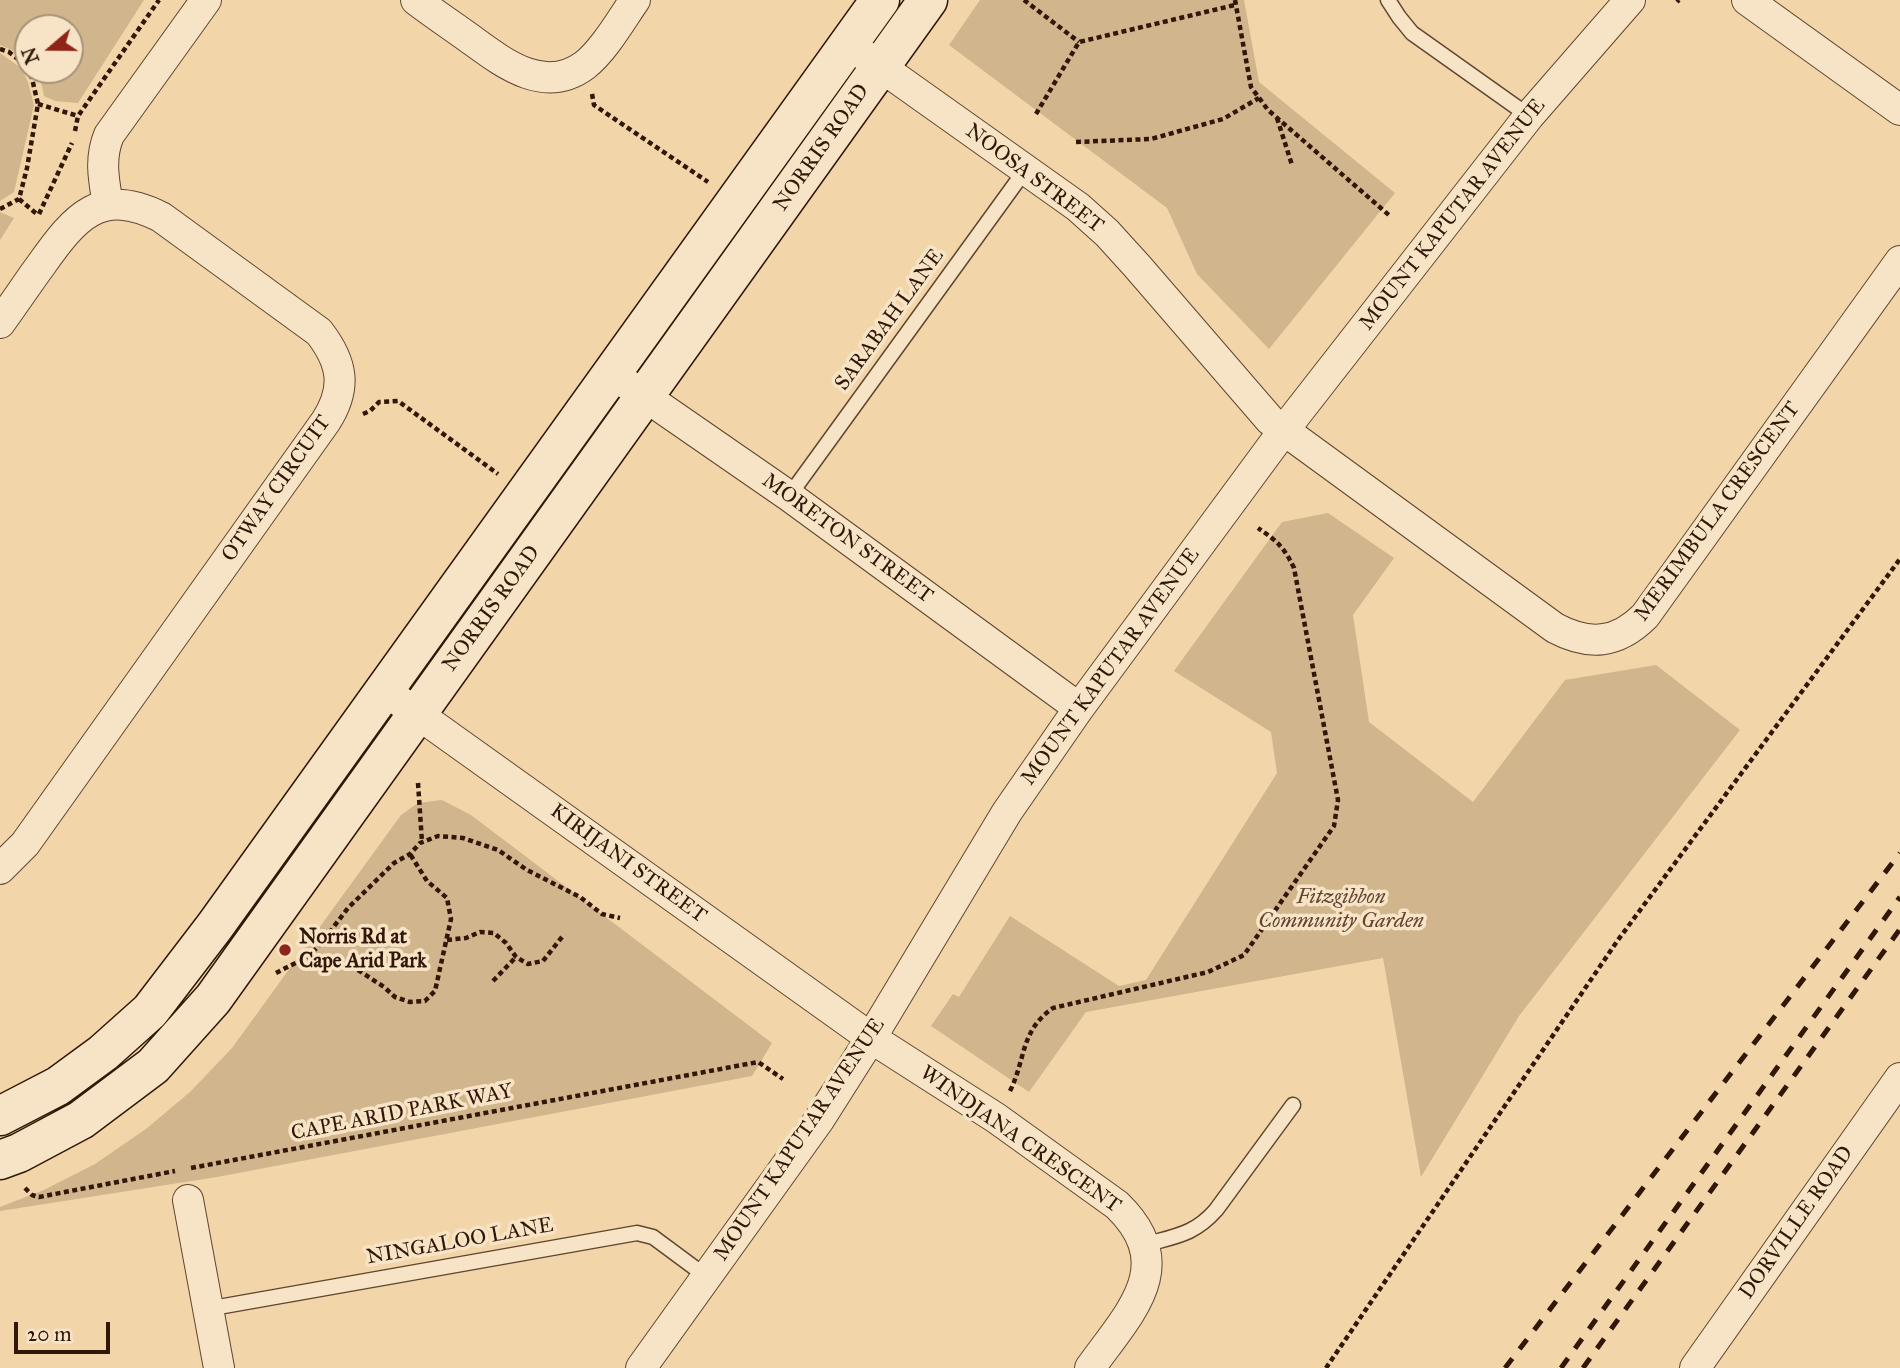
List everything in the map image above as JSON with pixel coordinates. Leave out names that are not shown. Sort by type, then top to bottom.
[{"type":"main road","name":"NORRIS ROAD","points":[[0,1116],[58,1086],[103,1053],[150,1011],[215,926],[880,0]]},
{"type":"main road","name":"NORRIS ROAD","points":[[12,1174],[19,1153],[81,1120],[153,1066],[213,999],[928,0]]},
{"type":"street","points":[[0,323],[58,240],[78,219],[108,205],[102,158],[109,135],[206,0]]},
{"type":"street","points":[[416,0],[508,66],[542,77],[558,77],[586,64],[635,0]]},
{"type":"street","name":"MOUNT KAPUTAR AVENUE","points":[[641,1368],[819,1120],[1007,812],[1079,708],[1284,430],[1529,116],[1630,0]]},
{"type":"street","points":[[1747,0],[1900,110]]},
{"type":"street","name":"NOOSA STREET","points":[[848,44],[1078,207],[1107,233],[1270,420],[1284,430]]},
{"type":"street","name":"OTWAY CIRCUIT","points":[[0,869],[33,833],[326,421],[340,394],[334,356],[319,332],[161,217],[136,206],[108,205]]},
{"type":"street","name":"MERIMBULA CRESCENT","points":[[1284,430],[1555,628],[1572,637],[1588,640],[1618,635],[1632,628],[1645,615],[1900,261]]},
{"type":"street","name":"MORETON STREET","points":[[612,373],[789,496],[1079,708]]},
{"type":"street","name":"KIRIJANI STREET","points":[[384,690],[871,1038]]},
{"type":"street","name":"WINDJANA CRESCENT","points":[[871,1038],[996,1118],[1098,1190],[1129,1216],[1139,1231],[1147,1258],[1142,1290],[1134,1306],[1090,1368]]},
{"type":"street","name":"DORVILLE ROAD","points":[[1695,1368],[1900,1078]]},
{"type":"street","points":[[188,1200],[219,1368]]},
{"type":"lane","points":[[1388,0],[1412,33],[1529,116]]},
{"type":"lane","name":"SARABAH LANE","points":[[789,496],[1026,169]]},
{"type":"lane","points":[[1144,1245],[1193,1230],[1205,1222],[1293,1105]]},
{"type":"lane","name":"NINGALOO LANE","points":[[207,1309],[637,1233],[653,1237],[707,1277]]},
{"type":"path","points":[[1024,0],[1079,42]]},
{"type":"path","points":[[1036,114],[1079,42],[1235,3],[1251,87],[1259,98],[1276,118],[1390,216]]},
{"type":"path","points":[[19,200],[38,104],[33,84]]},
{"type":"path","points":[[591,92],[594,105],[712,184]]},
{"type":"path","points":[[1076,142],[1151,139],[1223,119],[1259,98]]},
{"type":"path","points":[[38,104],[78,116]]},
{"type":"path","points":[[1276,118],[1292,165]]},
{"type":"path","points":[[0,209],[19,200]]},
{"type":"path","points":[[19,200],[38,215]]},
{"type":"path","points":[[360,415],[370,411],[379,402],[398,401],[498,474]]},
{"type":"path","points":[[1008,1093],[1034,1025],[1054,1008],[1208,972],[1244,954],[1334,826],[1338,800],[1294,568],[1284,548],[1258,528]]},
{"type":"path","points":[[1326,1368],[1618,940],[1900,559]]},
{"type":"path","points":[[418,783],[422,842]]},
{"type":"path","points":[[272,976],[309,956],[373,882],[422,842],[438,836],[463,838],[498,850],[527,870],[580,897],[601,914],[620,918]]},
{"type":"path","points":[[358,970],[395,997],[411,1002],[425,1001],[435,991],[451,919],[447,898],[427,880],[410,854]]},
{"type":"path","points":[[447,940],[466,938],[480,932],[494,933],[516,957],[528,964],[543,961],[562,937]]},
{"type":"path","points":[[492,981],[516,957]]},
{"type":"path","name":"CAPE ARID PARK WAY","points":[[12,1174],[32,1195],[38,1196],[758,1062],[783,1079]]},
{"type":"green space","points":[[0,0],[144,0],[78,103],[55,101],[44,96],[41,84],[84,84],[84,14],[14,14],[14,51],[0,45]]},
{"type":"green space","points":[[980,0],[1244,0],[1259,82],[1395,193],[1269,349],[1197,274],[1167,208],[949,45]]},
{"type":"green space","points":[[0,53],[14,63],[14,84],[29,84],[34,105],[14,192],[0,201]]},
{"type":"green space","points":[[0,212],[14,218],[0,240]]},
{"type":"green space","name":"Fitzgibbon Community Garden","points":[[1328,513],[1394,558],[1353,615],[1369,722],[1473,802],[1565,680],[1656,665],[1740,730],[1519,1016],[1421,1177],[1383,958],[1086,1012],[1029,1092],[931,1026],[953,994],[959,997],[1010,916],[1119,986],[1146,980],[1277,773],[1271,732],[1174,671],[1282,522]]},
{"type":"green space","points":[[442,800],[471,815],[772,1043],[752,1076],[217,1177],[0,1211],[0,1207],[44,1190],[95,1164],[146,1129],[190,1092],[232,1048],[401,815],[418,803]]},
{"type":"railway","points":[[1505,1368],[1900,853]]},
{"type":"railway","points":[[1561,1368],[1900,897]]},
{"type":"railway","points":[[1583,1368],[1900,929]]},
{"type":"place","name":"Norris Rd at Cape Arid Park","points":[[285,950]]}]
